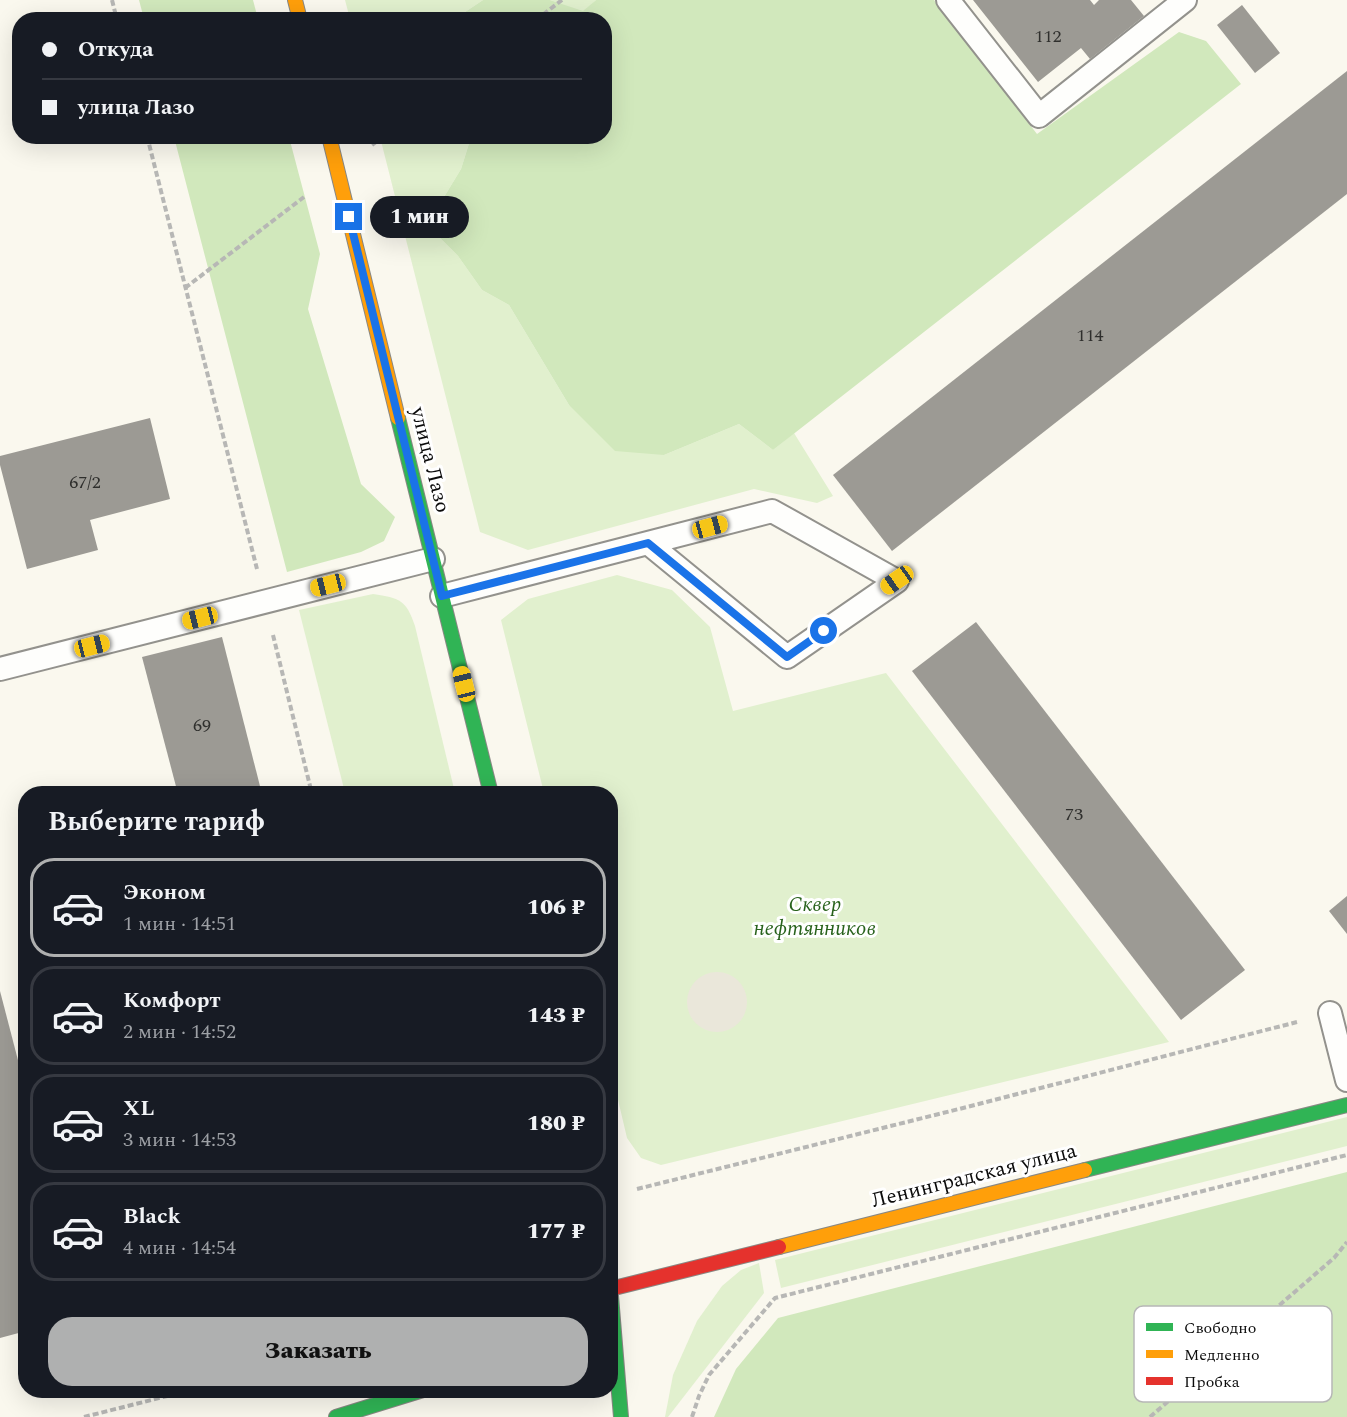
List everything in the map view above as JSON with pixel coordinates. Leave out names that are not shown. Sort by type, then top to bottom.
[{"type":"main road","name":"улица Лазо","points":[[331,144],[489,786]]},
{"type":"main road","name":"Ленинградская улица","points":[[618,1285],[1347,1105]]},
{"type":"main road","points":[[618,1378],[621,1417]]},
{"type":"main road","points":[[336,1417],[397,1398]]},
{"type":"lane","points":[[948,0],[1039,116],[1170,5]]},
{"type":"lane","points":[[442,596],[772,511],[897,580],[787,657],[648,543]]},
{"type":"lane","points":[[0,669],[433,559]]},
{"type":"lane","points":[[1330,1013],[1347,1080]]},
{"type":"path","points":[[546,12],[562,0]]},
{"type":"path","points":[[149,144],[310,786]]},
{"type":"path","points":[[185,288],[374,144]]},
{"type":"path","points":[[637,1189],[979,1104],[1330,1013]]},
{"type":"path","points":[[692,1417],[699,1396],[710,1375],[775,1298],[1347,1155]]},
{"type":"path","points":[[1278,1306],[1334,1258],[1347,1242]]},
{"type":"path","points":[[84,1417],[159,1398]]},
{"type":"path","points":[[1150,1417],[1167,1402]]},
{"type":"green space","points":[[139,0],[253,0],[256,12],[142,12]]},
{"type":"green space","points":[[345,0],[483,0],[465,12],[348,12]]},
{"type":"green space","points":[[483,0],[550,0],[583,11],[596,0],[934,0],[1037,134],[1179,32],[1206,41],[1241,84],[773,450],[739,424],[664,455],[615,451],[569,405],[509,305],[482,290],[458,256],[427,225],[461,169],[469,144],[612,144],[612,12],[465,12]]},
{"type":"green space","points":[[550,0],[596,0],[583,12]]},
{"type":"green space","points":[[176,144],[291,144],[320,254],[308,309],[361,484],[395,517],[384,541],[361,552],[287,572]]},
{"type":"green space","points":[[382,144],[469,144],[461,169],[427,225],[458,256],[482,290],[509,305],[569,405],[664,455],[739,424],[773,450],[794,433],[833,496],[817,503],[754,489],[528,550],[480,532]]},
{"type":"green space","name":"Сквер нефтянников","points":[[617,575],[672,590],[710,627],[733,711],[886,673],[1169,1042],[661,1165],[641,1158],[627,1138],[618,1100],[618,786],[542,786],[501,620],[528,599]]},
{"type":"green space","points":[[373,594],[396,599],[405,606],[415,626],[453,786],[343,786],[299,610]]},
{"type":"green space","points":[[1347,1117],[1347,1146],[781,1288],[775,1260]]},
{"type":"green space","points":[[1347,1172],[1347,1417],[714,1417],[736,1369],[778,1318]]},
{"type":"green space","points":[[759,1263],[764,1293],[668,1417],[665,1417],[673,1375],[697,1321],[722,1286],[741,1270]]},
{"type":"shaded area","points":[[711,972],[723,972],[734,977],[742,985],[747,1002],[745,1014],[734,1027],[723,1032],[711,1032],[700,1027],[692,1019],[687,1008],[687,996],[692,985],[700,977]]},
{"type":"building","points":[[973,0],[1090,0],[1094,5],[1099,0],[1131,0],[1144,16],[1090,59],[1081,48],[1038,82]]},
{"type":"building","points":[[1242,5],[1280,53],[1255,73],[1217,25]]},
{"type":"building","points":[[1347,71],[1347,194],[892,551],[833,475]]},
{"type":"building","points":[[150,418],[170,499],[90,520],[98,550],[27,569],[0,465],[0,456]]},
{"type":"building","points":[[976,622],[1245,970],[1181,1020],[912,671]]},
{"type":"building","points":[[222,637],[260,786],[176,786],[142,657]]},
{"type":"building","points":[[1347,896],[1347,934],[1329,911]]},
{"type":"building","points":[[0,991],[18,1060],[18,1333],[0,1338]]},
{"type":"traffic: fast","points":[[398,418],[489,786]]},
{"type":"traffic: fast","points":[[1085,1170],[1347,1105]]},
{"type":"traffic: fast","points":[[618,1381],[621,1417]]},
{"type":"traffic: fast","points":[[336,1417],[397,1398]]},
{"type":"traffic: slow","points":[[295,0],[298,12]]},
{"type":"traffic: slow","points":[[331,144],[398,418]]},
{"type":"traffic: slow","points":[[779,1247],[1085,1170]]},
{"type":"traffic: jam","points":[[618,1287],[779,1247]]},
{"type":"route","points":[[349,217],[442,596],[648,543],[787,657],[824,631]]}]
